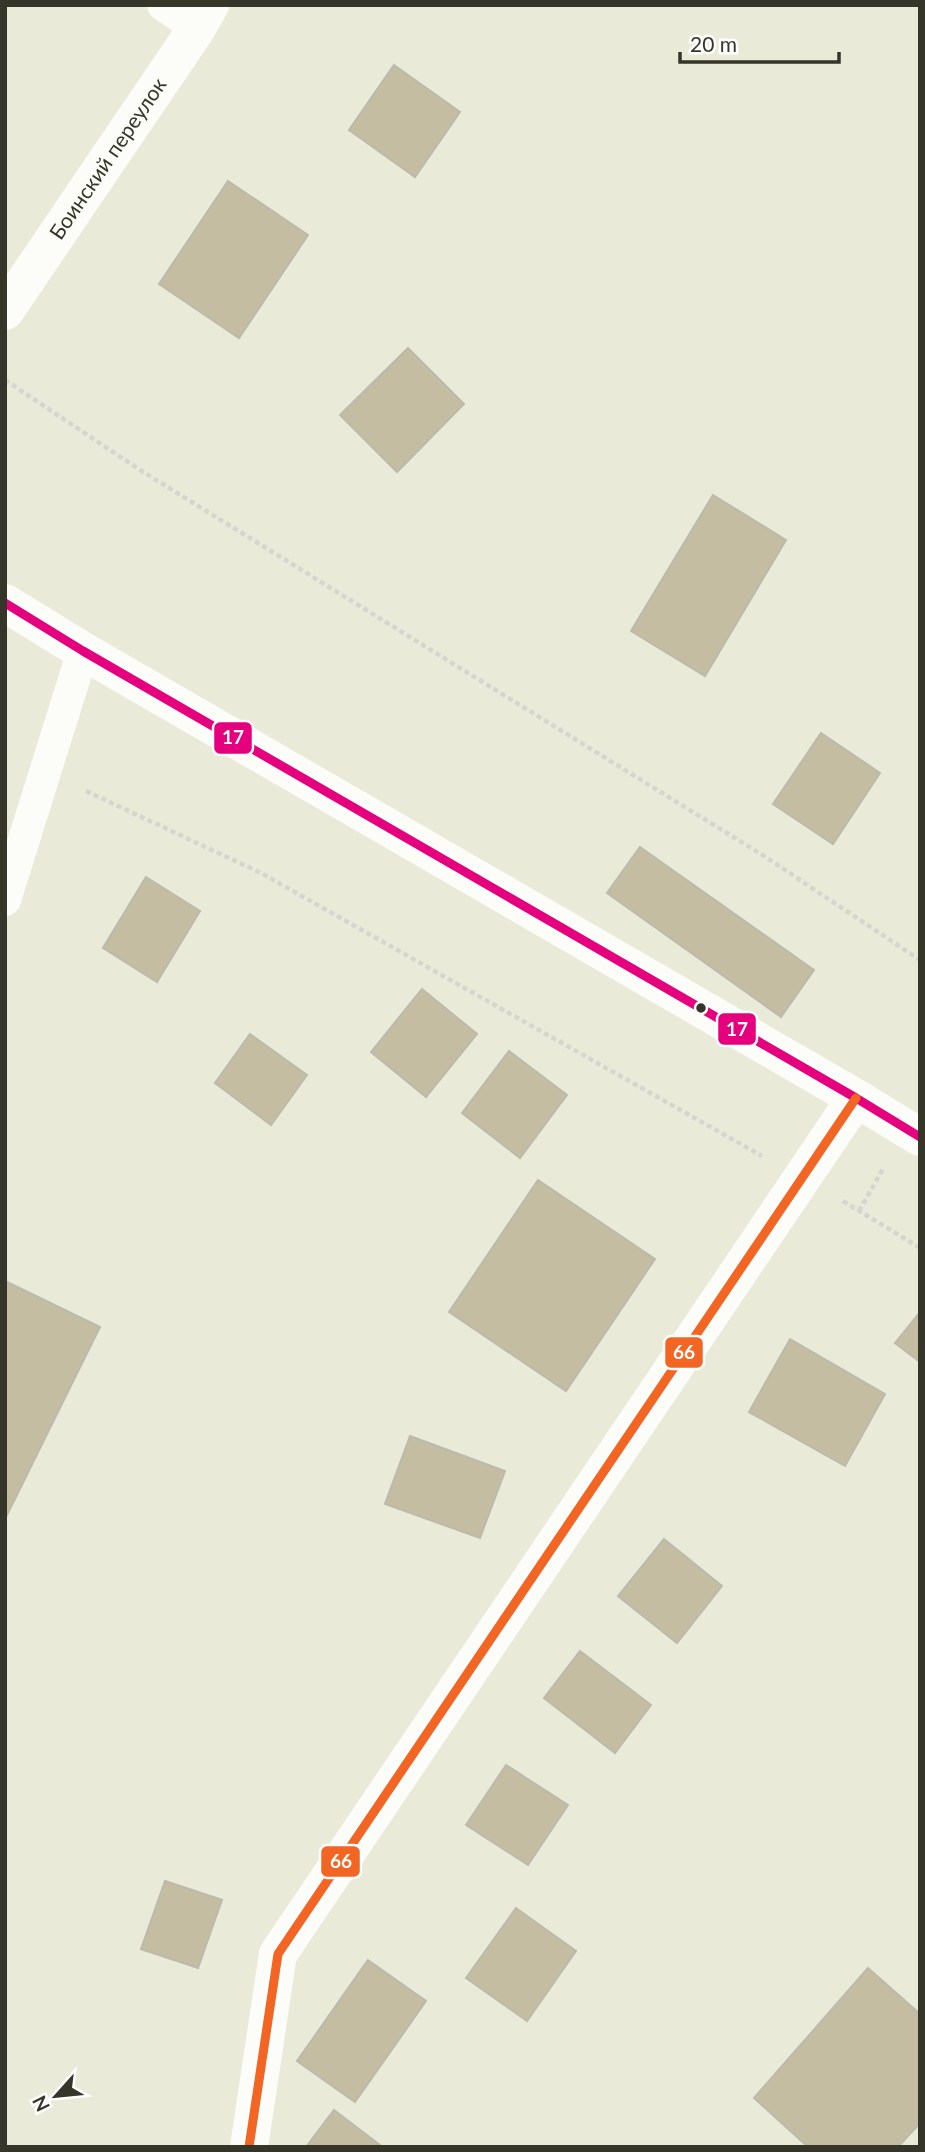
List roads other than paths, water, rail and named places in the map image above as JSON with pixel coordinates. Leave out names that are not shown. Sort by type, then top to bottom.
[{"type":"street","name":"Боинский переулок","points":[[5,311],[203,17]]},
{"type":"street","points":[[5,603],[83,652],[920,1137]]},
{"type":"street","points":[[249,2147],[278,1954],[856,1098]]},
{"type":"lane","points":[[163,5],[203,17]]},
{"type":"lane","points":[[5,900],[83,652]]}]
